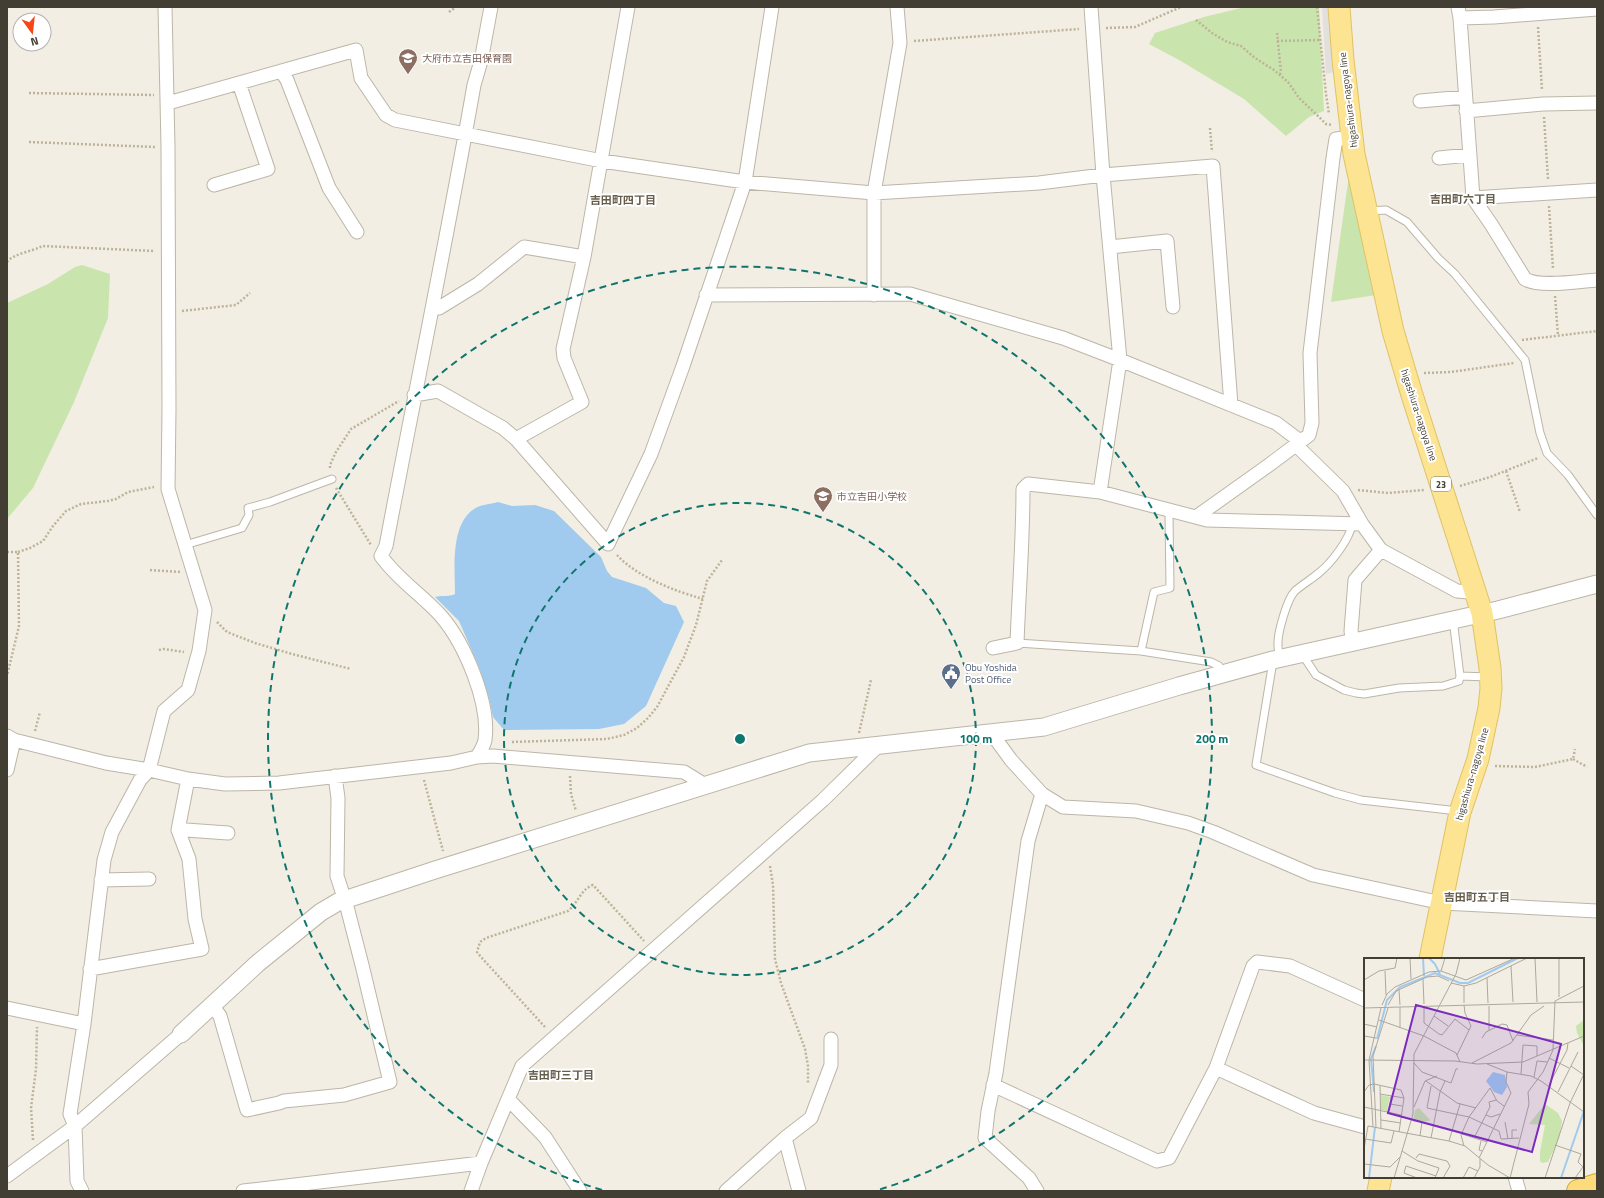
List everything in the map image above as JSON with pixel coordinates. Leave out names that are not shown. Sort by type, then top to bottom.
[{"type":"highway","points":[[1578,1191],[1597,1186]]},
{"type":"main road","name":"higashiura-nagoya line","points":[[1338,7],[1343,60],[1344,138],[1366,211],[1393,331],[1482,613],[1491,677],[1489,708],[1476,765],[1460,812],[1430,958]]},
{"type":"main road","points":[[1378,1191],[1381,1178]]},
{"type":"street","points":[[82,1191],[77,1181],[74,1126],[70,1114],[84,1024],[104,860],[112,832],[140,780],[149,770],[164,711],[188,690],[198,656],[205,610],[168,486],[169,252],[168,98],[165,7]]},
{"type":"street","points":[[477,757],[485,742],[484,710],[479,690],[465,655],[454,634],[425,599],[390,569],[381,556],[386,546],[414,395],[433,307],[466,135],[474,85],[481,61],[491,7]]},
{"type":"street","points":[[516,439],[582,402],[564,358],[563,348],[584,257],[628,7]]},
{"type":"street","points":[[414,395],[438,391],[503,428],[516,439],[608,544],[651,454],[683,366],[745,182],[772,7]]},
{"type":"street","points":[[874,295],[874,193],[900,42],[897,7]]},
{"type":"street","points":[[1091,7],[1120,360],[1100,492]]},
{"type":"street","points":[[1597,8],[1494,18],[1459,13],[1473,198],[1525,279],[1531,283],[1597,280]]},
{"type":"street","points":[[168,98],[239,83],[356,50],[361,78],[386,115],[395,120],[602,161],[745,182],[874,193],[1040,183],[1213,166],[1231,405]]},
{"type":"street","points":[[281,71],[287,80],[329,188],[357,232]]},
{"type":"street","points":[[214,185],[268,168],[239,83]]},
{"type":"street","points":[[1420,101],[1465,97]]},
{"type":"street","points":[[1466,111],[1543,104],[1597,102]]},
{"type":"street","points":[[1196,517],[1309,435],[1312,423],[1310,353],[1332,166],[1344,138]]},
{"type":"street","points":[[1439,158],[1469,155]]},
{"type":"street","points":[[1473,198],[1597,190]]},
{"type":"street","points":[[1110,247],[1168,241],[1173,307]]},
{"type":"street","points":[[433,307],[439,308],[478,284],[524,247],[584,257]]},
{"type":"street","points":[[706,295],[910,294],[1064,338],[1276,423],[1298,443],[1343,491],[1357,524],[1381,550],[1457,591],[1469,592],[1475,590]]},
{"type":"street","points":[[993,648],[1017,643],[1023,533],[1023,489],[1028,484],[1100,492],[1207,520],[1357,524]]},
{"type":"street","points":[[1353,642],[1351,631],[1356,580],[1381,550]]},
{"type":"street","points":[[7,1176],[74,1126],[181,1034],[258,963],[321,912],[345,900],[809,753],[992,734],[1044,727],[1276,659],[1498,610],[1597,584]]},
{"type":"street","points":[[992,734],[1012,760],[1042,794],[1063,807],[1136,811],[1188,823],[1213,832],[1313,875],[1442,903],[1597,911]]},
{"type":"street","points":[[7,770],[11,738],[106,763],[149,770],[188,780],[225,784],[271,783],[451,763],[477,757],[493,756],[684,772],[705,785]]},
{"type":"street","points":[[472,1191],[481,1163],[522,1066],[823,800],[879,745]]},
{"type":"street","points":[[212,1006],[220,1016],[246,1110],[279,1104],[284,1101],[344,1095],[390,1082],[362,965],[345,900],[337,876],[338,798],[335,776]]},
{"type":"street","points":[[90,969],[202,949],[195,919],[189,859],[178,832],[188,780]]},
{"type":"street","points":[[1037,1191],[1029,1178],[985,1138],[1028,841],[1042,794]]},
{"type":"street","points":[[178,832],[186,830],[228,833]]},
{"type":"street","points":[[101,880],[149,879]]},
{"type":"street","points":[[993,1085],[1156,1161],[1169,1158],[1216,1068],[1252,966],[1257,962],[1290,966],[1364,1000]]},
{"type":"street","points":[[7,1008],[84,1024]]},
{"type":"street","points":[[726,1191],[785,1138],[811,1118],[831,1065],[831,1039]]},
{"type":"street","points":[[1216,1068],[1314,1113],[1364,1127]]},
{"type":"street","points":[[508,1099],[545,1137],[580,1191]]},
{"type":"street","points":[[785,1138],[799,1191]]},
{"type":"street","points":[[243,1191],[481,1163]]},
{"type":"street","points":[[1515,1178],[1520,1191]]},
{"type":"lane","points":[[1366,211],[1386,210],[1407,222],[1438,258],[1455,274],[1525,360],[1540,433],[1547,453],[1568,475],[1597,515]]},
{"type":"lane","points":[[185,545],[242,528],[249,515],[248,508],[270,502],[332,479]]},
{"type":"lane","points":[[1141,651],[1154,592],[1170,588],[1169,516],[1171,510]]},
{"type":"lane","points":[[1357,524],[1351,529],[1344,543],[1331,560],[1319,573],[1294,592],[1288,601],[1278,645],[1256,765],[1335,793],[1361,800],[1460,812]]},
{"type":"lane","points":[[1302,654],[1316,675],[1344,690],[1364,694],[1399,688],[1443,686],[1459,681],[1460,676],[1453,619]]},
{"type":"lane","points":[[1017,643],[1141,651],[1211,662],[1219,666],[1222,674]]},
{"type":"lane","points":[[1460,676],[1491,677]]},
{"type":"path","points":[[449,12],[456,7]]},
{"type":"path","points":[[900,42],[1093,28],[1135,27],[1181,7]]},
{"type":"path","points":[[1317,7],[1326,94],[1332,125],[1344,138]]},
{"type":"path","points":[[1537,14],[1558,336]]},
{"type":"path","points":[[1196,20],[1212,33],[1227,42],[1241,46],[1254,58],[1280,74],[1304,102],[1326,124],[1332,125]]},
{"type":"path","points":[[1277,33],[1280,74]]},
{"type":"path","points":[[1277,41],[1320,40]]},
{"type":"path","points":[[29,93],[139,95],[168,98]]},
{"type":"path","points":[[1210,128],[1213,166]]},
{"type":"path","points":[[29,142],[168,147]]},
{"type":"path","points":[[7,262],[15,256],[33,251],[42,246],[169,252]]},
{"type":"path","points":[[169,312],[236,305],[250,292]]},
{"type":"path","points":[[1509,341],[1597,331]]},
{"type":"path","points":[[1406,374],[1451,372],[1525,360]]},
{"type":"path","points":[[381,556],[374,551],[332,479],[330,465],[336,452],[351,429],[408,396],[414,395]]},
{"type":"path","points":[[1343,491],[1363,490],[1388,493],[1443,489],[1506,471],[1547,453]]},
{"type":"path","points":[[1506,471],[1520,512]]},
{"type":"path","points":[[7,552],[18,552],[43,542],[53,526],[66,511],[87,503],[116,499],[128,492],[168,486]]},
{"type":"path","points":[[608,544],[622,560],[632,568],[659,583],[685,594],[703,599]]},
{"type":"path","points":[[7,676],[19,626],[18,552]]},
{"type":"path","points":[[485,742],[607,738],[624,735],[637,728],[657,707],[684,657],[696,625],[707,581],[722,560]]},
{"type":"path","points":[[150,570],[193,571]]},
{"type":"path","points":[[205,610],[210,613],[220,626],[227,632],[292,654],[351,669]]},
{"type":"path","points":[[159,650],[170,650],[198,656]]},
{"type":"path","points":[[860,747],[859,736],[871,680]]},
{"type":"path","points":[[32,744],[40,712]]},
{"type":"path","points":[[1573,759],[1575,749]]},
{"type":"path","points":[[1476,765],[1535,767],[1573,759],[1587,767]]},
{"type":"path","points":[[571,762],[571,794],[579,825]]},
{"type":"path","points":[[421,766],[447,867]]},
{"type":"path","points":[[767,850],[772,884],[775,959],[781,983],[805,1049],[808,1066],[808,1087]]},
{"type":"path","points":[[554,1038],[481,958],[477,952],[480,942],[486,938],[568,911],[573,907],[586,887],[593,885],[653,950]]},
{"type":"path","points":[[40,1015],[37,1029],[36,1069],[31,1108],[33,1140],[36,1147],[41,1151]]},
{"type":"green space","points":[[1245,7],[1319,7],[1324,111],[1309,117],[1286,136],[1244,99],[1149,44],[1155,33],[1204,17]]},
{"type":"green space","points":[[1351,161],[1376,295],[1331,302]]},
{"type":"green space","points":[[82,265],[110,274],[108,318],[74,402],[33,488],[7,519],[7,303],[48,284],[75,267]]},
{"type":"shaded area","points":[[1322,7],[1336,7],[1340,71],[1326,74]]},
{"type":"water","points":[[498,502],[512,506],[535,505],[554,511],[601,557],[607,571],[612,577],[646,588],[664,603],[676,606],[684,622],[646,706],[624,724],[599,729],[504,730],[493,717],[489,698],[479,667],[459,621],[435,597],[455,594],[457,536],[466,516],[476,508]]},
{"type":"place","name":"大府市立吉田保育園","points":[[408,75]]},
{"type":"place","name":"市立吉田小学校","points":[[823,513]]},
{"type":"place","name":"Obu Yoshida Post Office","points":[[951,690]]},
{"type":"district","name":"吉田町六丁目","points":[[1463,199]]},
{"type":"district","name":"吉田町四丁目","points":[[623,200]]},
{"type":"district","name":"吉田町五丁目","points":[[1477,897]]},
{"type":"district","name":"吉田町三丁目","points":[[561,1075]]}]
